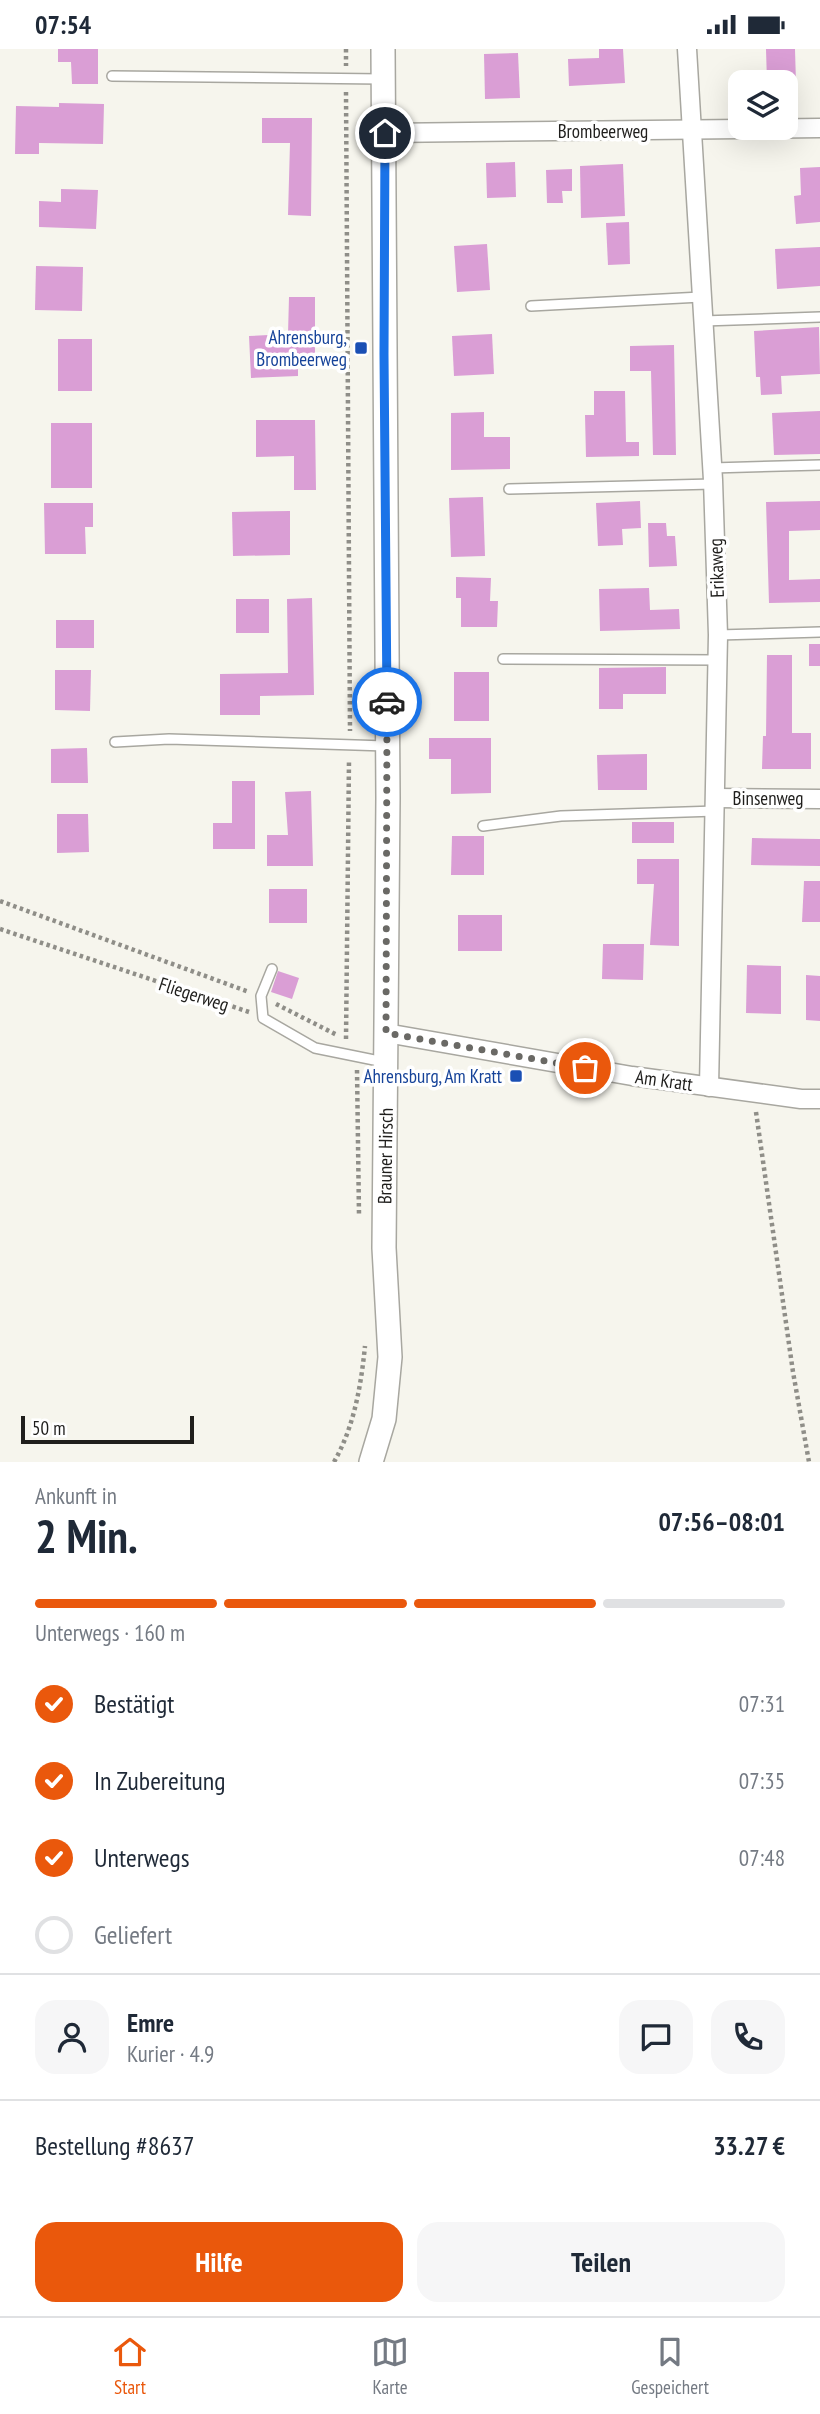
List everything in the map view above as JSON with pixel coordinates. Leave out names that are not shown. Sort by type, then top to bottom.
[{"type":"street","name":"Brauner Hirsch","points":[[371,1462],[384,1419],[389,1388],[389,1327],[384,1248],[387,746],[383,49]]},
{"type":"street","name":"Erikaweg","points":[[687,49],[713,476],[718,635],[709,1087]]},
{"type":"street","name":"Brombeerweg","points":[[385,133],[820,128]]},
{"type":"street","name":"Binsenweg","points":[[716,804],[820,799]]},
{"type":"street","name":"Am Kratt","points":[[386,1033],[709,1087],[820,1099]]},
{"type":"lane","points":[[112,76],[383,79]]},
{"type":"lane","points":[[531,306],[701,297]]},
{"type":"lane","points":[[703,321],[820,317]]},
{"type":"lane","points":[[509,489],[713,476],[820,465]]},
{"type":"lane","points":[[718,635],[820,632]]},
{"type":"lane","points":[[503,659],[718,660]]},
{"type":"lane","points":[[115,742],[169,739],[387,746]]},
{"type":"lane","points":[[483,826],[561,816],[716,804]]},
{"type":"lane","points":[[272,969],[261,996],[263,1018],[315,1048],[386,1062]]},
{"type":"path","points":[[0,901],[261,996],[346,1039],[386,1033]]},
{"type":"path","name":"Fliegerweg","points":[[0,929],[263,1018]]},
{"type":"path","points":[[753,1091],[793,1372],[809,1462]]},
{"type":"building","points":[[58,49],[98,49],[98,84],[72,84],[71,62],[58,62]]},
{"type":"building","points":[[599,49],[623,49],[625,83],[569,86],[568,59],[599,58]]},
{"type":"building","points":[[766,49],[795,49],[796,70],[767,70]]},
{"type":"building","points":[[518,53],[520,98],[485,99],[484,54]]},
{"type":"building","points":[[59,103],[104,104],[103,144],[39,143],[39,154],[15,154],[16,106],[59,107]]},
{"type":"building","points":[[262,118],[312,118],[311,216],[288,215],[290,143],[262,143]]},
{"type":"building","points":[[515,162],[516,197],[487,198],[486,163]]},
{"type":"building","points":[[623,164],[625,216],[581,218],[580,166]]},
{"type":"building","points":[[820,167],[820,222],[796,224],[794,196],[801,195],[800,168]]},
{"type":"building","points":[[572,169],[572,191],[562,191],[563,203],[547,203],[546,170]]},
{"type":"building","points":[[61,189],[98,190],[96,229],[39,227],[39,201],[61,202]]},
{"type":"building","points":[[629,222],[630,264],[608,265],[606,223]]},
{"type":"building","points":[[487,244],[490,290],[457,292],[454,246]]},
{"type":"building","points":[[820,247],[820,286],[777,289],[775,249]]},
{"type":"building","points":[[36,266],[83,267],[82,311],[35,310]]},
{"type":"building","points":[[289,297],[315,297],[315,356],[298,357],[298,376],[251,378],[249,336],[288,334]]},
{"type":"building","points":[[819,327],[820,374],[781,376],[782,394],[761,395],[760,377],[756,377],[754,331]]},
{"type":"building","points":[[492,334],[494,374],[454,376],[452,336]]},
{"type":"building","points":[[58,339],[92,339],[92,391],[58,391]]},
{"type":"building","points":[[674,345],[676,455],[653,455],[651,371],[630,371],[630,346]]},
{"type":"building","points":[[594,391],[625,391],[626,442],[639,442],[639,456],[586,457],[585,415],[594,415]]},
{"type":"building","points":[[820,411],[820,454],[774,455],[772,413]]},
{"type":"building","points":[[484,412],[484,437],[510,437],[510,469],[451,470],[451,413]]},
{"type":"building","points":[[256,420],[315,420],[316,490],[294,490],[294,456],[256,457]]},
{"type":"building","points":[[51,423],[92,423],[92,488],[51,488]]},
{"type":"building","points":[[483,497],[485,556],[451,557],[449,498]]},
{"type":"building","points":[[640,501],[641,528],[622,529],[623,545],[598,546],[596,503]]},
{"type":"building","points":[[820,501],[820,530],[789,531],[789,580],[820,579],[820,602],[769,603],[766,502]]},
{"type":"building","points":[[44,503],[93,503],[93,527],[85,527],[86,554],[45,554]]},
{"type":"building","points":[[290,511],[290,555],[233,556],[232,512]]},
{"type":"building","points":[[648,523],[666,523],[667,536],[675,536],[677,566],[649,567]]},
{"type":"building","points":[[456,577],[491,578],[490,601],[498,601],[497,627],[461,627],[461,598],[456,598]]},
{"type":"building","points":[[649,588],[650,610],[679,609],[680,629],[600,631],[599,589]]},
{"type":"building","points":[[312,598],[314,695],[260,696],[260,715],[220,715],[220,674],[288,673],[287,599]]},
{"type":"building","points":[[236,599],[269,599],[269,633],[236,633]]},
{"type":"building","points":[[56,620],[94,620],[94,648],[56,648]]},
{"type":"building","points":[[809,644],[820,644],[820,666],[809,666]]},
{"type":"building","points":[[767,655],[792,655],[792,733],[811,733],[811,769],[762,769],[763,736],[766,736]]},
{"type":"building","points":[[666,667],[666,694],[623,694],[623,709],[599,709],[599,668]]},
{"type":"building","points":[[55,670],[91,670],[90,711],[55,710]]},
{"type":"building","points":[[454,672],[489,672],[489,721],[454,721]]},
{"type":"building","points":[[429,738],[491,738],[491,793],[451,794],[451,759],[429,759]]},
{"type":"building","points":[[87,748],[88,783],[51,783],[51,749]]},
{"type":"building","points":[[647,754],[647,790],[598,790],[597,755]]},
{"type":"building","points":[[232,781],[255,781],[255,849],[213,849],[213,823],[232,823]]},
{"type":"building","points":[[311,791],[313,866],[267,866],[267,835],[288,835],[285,792]]},
{"type":"building","points":[[57,814],[88,814],[89,852],[57,853]]},
{"type":"building","points":[[632,822],[674,822],[674,843],[632,843]]},
{"type":"building","points":[[452,836],[484,836],[484,875],[451,875]]},
{"type":"building","points":[[752,838],[820,839],[820,866],[751,865]]},
{"type":"building","points":[[637,859],[679,859],[679,946],[650,945],[654,884],[637,884]]},
{"type":"building","points":[[804,881],[820,881],[820,922],[802,922]]},
{"type":"building","points":[[269,889],[307,889],[307,923],[269,923]]},
{"type":"building","points":[[458,915],[502,915],[502,951],[458,951]]},
{"type":"building","points":[[603,944],[644,944],[643,980],[602,979]]},
{"type":"building","points":[[747,965],[781,966],[781,1014],[746,1013]]},
{"type":"building","points":[[278,971],[299,978],[292,999],[271,992]]},
{"type":"building","points":[[806,975],[820,976],[820,1021],[806,1020]]},
{"type":"way so far","points":[[387,702],[386,1033],[585,1068]]},
{"type":"place","name":"Ahrensburg, Brombeerweg","points":[[361,348]]},
{"type":"place","name":"Ahrensburg, Am Kratt","points":[[516,1076]]},
{"type":"route","points":[[385,133],[383,242],[387,702]]}]
